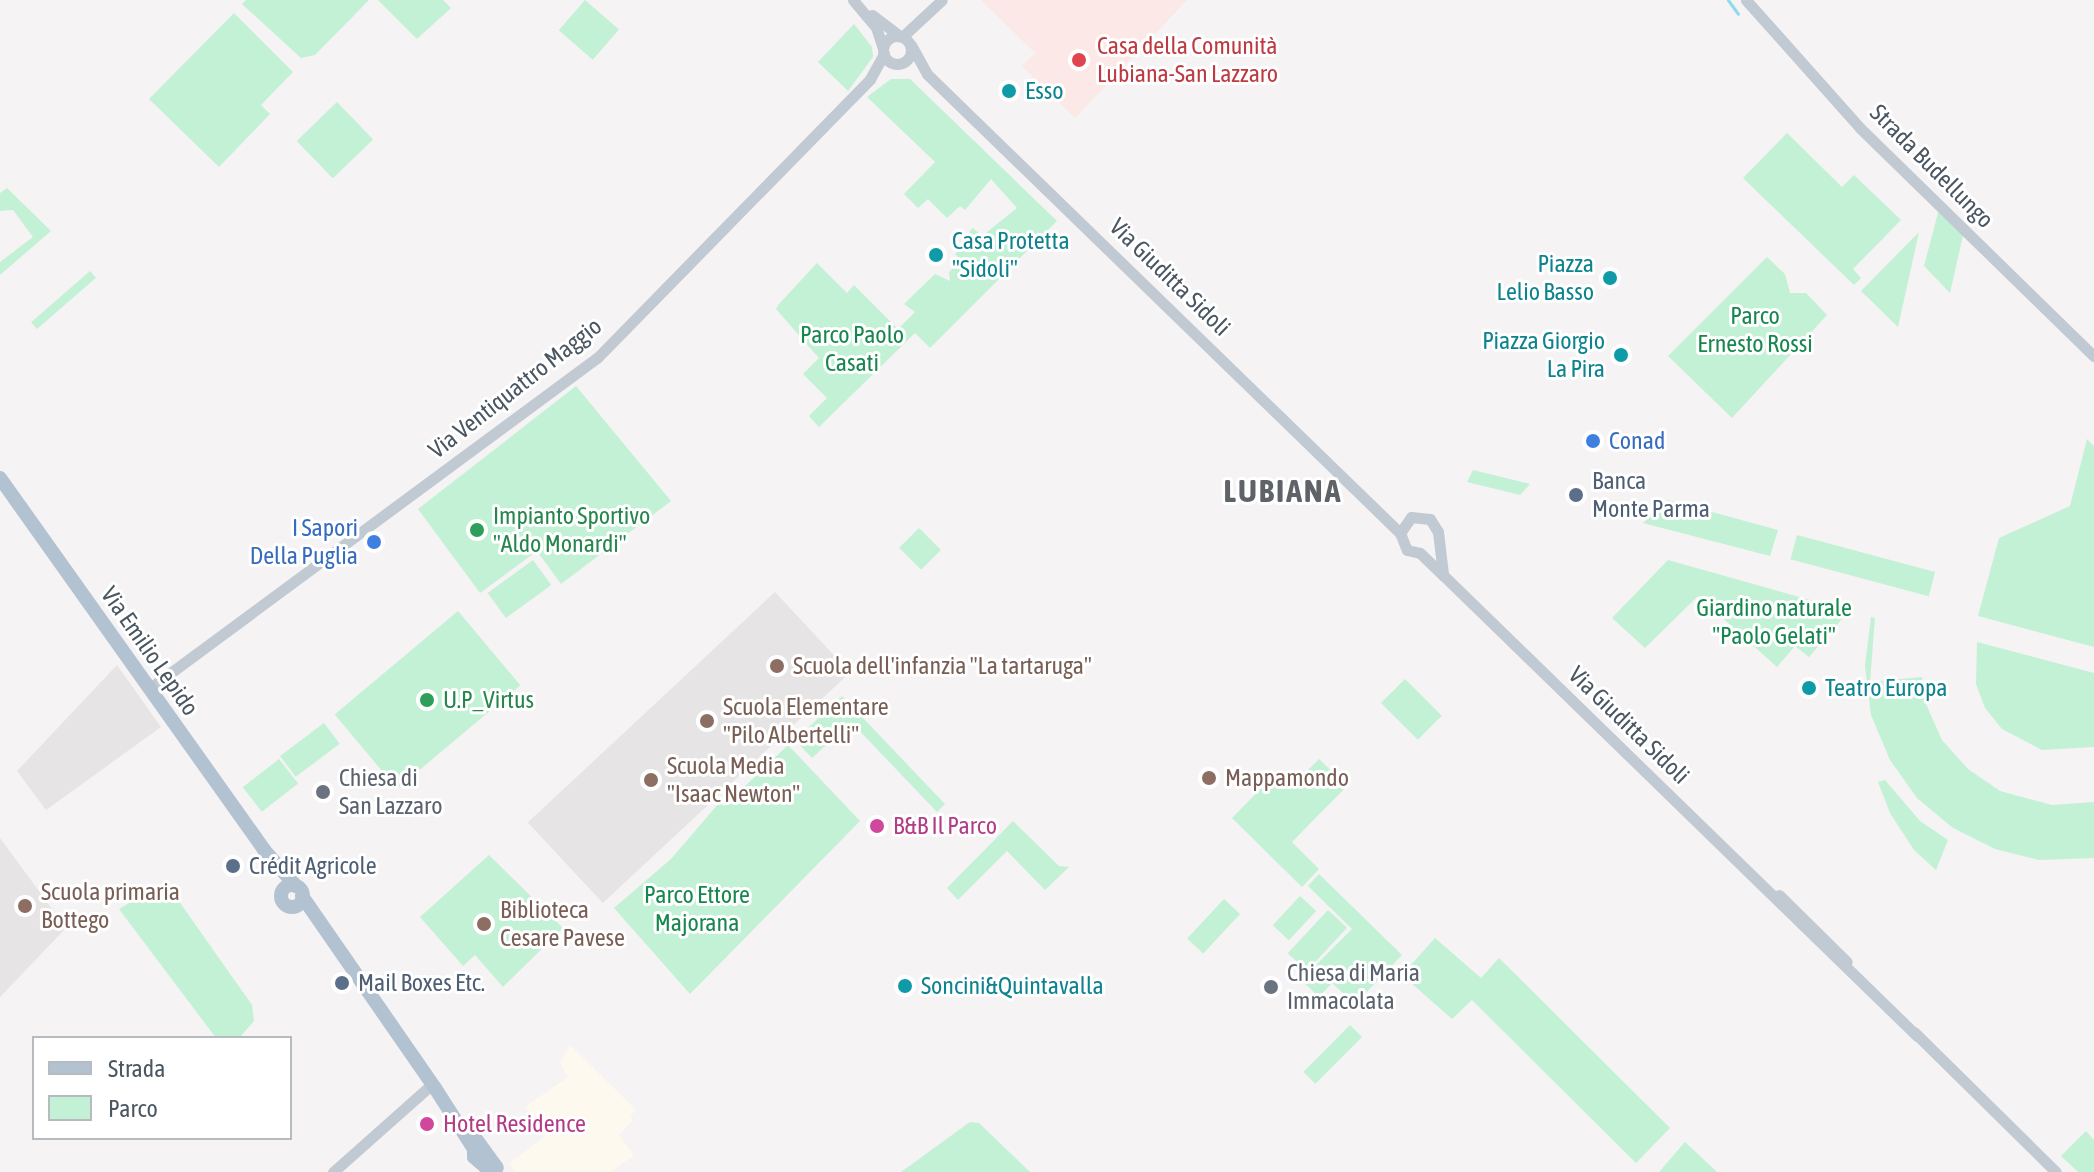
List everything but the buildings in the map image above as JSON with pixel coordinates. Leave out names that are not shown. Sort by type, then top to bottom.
[{"type":"main road","name":"Via Emilio Lepido","points":[[0,478],[483,1155],[500,1172]]},
{"type":"main road","name":"Via Emilio Lepido","points":[[264,850],[282,901],[297,896]]},
{"type":"street","name":"Via Giuditta Sidoli","points":[[854,0],[906,40],[927,74],[1380,513],[1402,527],[1407,550],[1420,553],[1750,874],[1763,880],[2056,1172]]},
{"type":"street","name":"Via Giuditta Sidoli","points":[[854,0],[876,27],[884,51],[898,64],[927,74]]},
{"type":"street","points":[[898,64],[909,59],[906,40],[942,0]]},
{"type":"street","name":"Strada Budellungo","points":[[1746,0],[1860,128],[2094,356]]},
{"type":"street","points":[[884,51],[891,38],[906,40]]},
{"type":"street","name":"Via Ventiquattro Maggio","points":[[870,79],[884,51]]},
{"type":"street","name":"Via Ventiquattro Maggio","points":[[150,688],[598,357],[870,79],[898,64]]},
{"type":"street","points":[[1402,527],[1416,515],[1430,519],[1438,532],[1436,543],[1443,575]]},
{"type":"street","points":[[1420,553],[1436,543]]},
{"type":"street","points":[[333,1172],[434,1086]]},
{"type":"shaded area","name":"Casa della Comunità Lubiana-San Lazzaro","points":[[981,0],[1187,0],[1075,118],[1022,66],[1035,53]]},
{"type":"shaded area","points":[[775,592],[850,672],[603,903],[528,823]]},
{"type":"shaded area","points":[[117,665],[161,727],[46,810],[17,771]]},
{"type":"shaded area","name":"Scuola primaria Bottego","points":[[0,838],[66,928],[0,997]]},
{"type":"shaded area","points":[[570,1045],[636,1110],[630,1117],[633,1120],[619,1135],[634,1155],[611,1172],[515,1172],[509,1164],[545,1136],[525,1107],[568,1077],[560,1063]]},
{"type":"green space","points":[[246,0],[369,0],[315,55],[301,58],[242,4]]},
{"type":"green space","points":[[378,0],[443,0],[451,8],[417,39]]},
{"type":"green space","points":[[585,0],[619,30],[593,60],[559,30]]},
{"type":"green space","points":[[234,13],[293,72],[261,105],[270,114],[219,167],[149,99]]},
{"type":"green space","points":[[854,24],[872,47],[873,57],[848,91],[818,62]]},
{"type":"green space","name":"Parco Paolo Casati","points":[[891,79],[910,79],[1057,221],[930,348],[915,333],[819,427],[809,416],[827,398],[803,374],[819,358],[776,309],[779,304],[817,263],[847,293],[854,285],[898,329],[915,312],[904,304],[935,274],[950,281],[949,272],[961,260],[955,254],[973,236],[969,232],[973,228],[982,236],[1017,208],[991,179],[965,210],[960,206],[947,218],[928,199],[918,208],[904,194],[935,162],[867,97]]},
{"type":"green space","points":[[337,102],[373,139],[333,178],[297,141]]},
{"type":"green space","points":[[1787,133],[1842,187],[1854,175],[1901,220],[1853,269],[1861,278],[1854,285],[1743,178]]},
{"type":"green space","points":[[7,188],[51,231],[0,275],[0,262],[33,237],[13,210],[0,211],[0,193]]},
{"type":"green space","points":[[1939,209],[1964,231],[1950,293],[1924,266]]},
{"type":"green space","points":[[1919,232],[1898,327],[1861,291]]},
{"type":"green space","name":"Parco Ernesto Rossi","points":[[1767,257],[1785,274],[1790,293],[1806,293],[1827,315],[1732,418],[1668,356]]},
{"type":"green space","points":[[90,271],[96,278],[37,329],[31,322]]},
{"type":"green space","points":[[576,386],[671,501],[561,584],[537,551],[480,593],[418,509]]},
{"type":"green space","points":[[2087,439],[2094,446],[2094,647],[1978,616],[1999,538],[2070,506]]},
{"type":"green space","points":[[1473,470],[1530,484],[1520,495],[1467,482]]},
{"type":"green space","points":[[1668,500],[1778,530],[1770,556],[1643,523]]},
{"type":"green space","points":[[919,528],[941,550],[921,570],[899,548]]},
{"type":"green space","points":[[1797,535],[1935,572],[1929,596],[1791,559]]},
{"type":"green space","points":[[533,560],[551,585],[506,618],[488,593]]},
{"type":"green space","name":"Giardino naturale \"Paolo Gelati\"","points":[[1668,560],[1849,611],[1809,657],[1795,646],[1777,667],[1698,596],[1645,648],[1612,618]]},
{"type":"green space","name":"U.P_Virtus","points":[[458,611],[520,685],[397,789],[335,714]]},
{"type":"green space","points":[[1871,617],[1875,618],[1870,682],[1922,677],[1925,702],[1942,740],[1968,769],[2000,791],[2052,805],[2094,802],[2094,858],[2039,860],[1995,849],[1953,828],[1917,798],[1890,760],[1871,715],[1865,666]]},
{"type":"green space","points":[[1977,642],[2094,673],[2094,747],[2042,750],[2002,729],[1985,708],[1976,684]]},
{"type":"green space","points":[[1405,679],[1442,716],[1418,740],[1381,703]]},
{"type":"green space","points":[[842,696],[945,804],[937,812],[851,722],[812,758],[795,740]]},
{"type":"green space","points":[[324,723],[340,744],[296,777],[280,756]]},
{"type":"green space","name":"Parco Ettore Majorana","points":[[788,745],[860,821],[690,994],[614,908],[671,859],[719,803],[724,806]]},
{"type":"green space","points":[[279,759],[298,783],[262,812],[243,787]]},
{"type":"green space","points":[[1319,759],[1347,786],[1292,842],[1319,869],[1302,887],[1232,818],[1279,770],[1294,784]]},
{"type":"green space","points":[[1885,780],[1920,821],[1948,840],[1936,870],[1914,850],[1890,813],[1878,782]]},
{"type":"green space","points":[[1013,821],[1059,866],[1069,867],[1045,890],[1007,851],[958,900],[947,888]]},
{"type":"green space","points":[[489,855],[563,928],[503,987],[475,955],[463,966],[420,917]]},
{"type":"green space","points":[[1319,874],[1402,955],[1355,1004],[1332,983],[1319,997],[1301,980],[1352,929],[1308,886]]},
{"type":"green space","points":[[162,884],[171,890],[252,1005],[254,1021],[241,1036],[214,1036],[119,909]]},
{"type":"green space","points":[[1300,896],[1316,911],[1289,940],[1273,925]]},
{"type":"green space","points":[[1224,899],[1240,914],[1203,953],[1187,938]]},
{"type":"green space","points":[[1328,910],[1347,928],[1307,971],[1288,953]]},
{"type":"green space","points":[[1435,938],[1481,978],[1499,958],[1670,1128],[1636,1163],[1472,1000],[1452,1019],[1402,975]]},
{"type":"green space","points":[[1350,1025],[1362,1037],[1315,1084],[1303,1072]]},
{"type":"green space","points":[[970,1122],[979,1123],[1030,1172],[901,1172]]},
{"type":"green space","points":[[2086,1131],[2094,1140],[2094,1172],[2078,1172],[2061,1156]]},
{"type":"green space","points":[[1685,1142],[1717,1172],[1659,1172]]},
{"type":"waterway","points":[[1728,0],[1738,14]]},
{"type":"place","name":"Casa della Comunità Lubiana-San Lazzaro","points":[[1079,60]]},
{"type":"place","name":"Esso","points":[[1009,91]]},
{"type":"place","name":"Casa Protetta \"Sidoli\"","points":[[936,255]]},
{"type":"place","name":"Piazza Lelio Basso","points":[[1610,278]]},
{"type":"place","name":"Piazza Giorgio La Pira","points":[[1621,355]]},
{"type":"place","name":"Conad","points":[[1593,441]]},
{"type":"place","name":"Banca Monte Parma","points":[[1576,495]]},
{"type":"place","name":"Impianto Sportivo \"Aldo Monardi\"","points":[[477,530]]},
{"type":"place","name":"I Sapori Della Puglia","points":[[374,542]]},
{"type":"place","name":"Scuola dell'infanzia \"La tartaruga\"","points":[[777,666]]},
{"type":"place","name":"Teatro Europa","points":[[1809,688]]},
{"type":"place","name":"U.P_Virtus","points":[[427,700]]},
{"type":"place","name":"Scuola Elementare \"Pilo Albertelli\"","points":[[707,721]]},
{"type":"place","name":"Mappamondo","points":[[1209,778]]},
{"type":"place","name":"Scuola Media \"Isaac Newton\"","points":[[651,780]]},
{"type":"place","name":"Chiesa di San Lazzaro","points":[[323,792]]},
{"type":"place","name":"B&B Il Parco","points":[[877,826]]},
{"type":"place","name":"Crédit Agricole","points":[[233,866]]},
{"type":"place","name":"Scuola primaria Bottego","points":[[25,906]]},
{"type":"place","name":"Biblioteca Cesare Pavese","points":[[484,924]]},
{"type":"place","name":"Mail Boxes Etc.","points":[[342,983]]},
{"type":"place","name":"Soncini&Quintavalla","points":[[905,986]]},
{"type":"place","name":"Chiesa di Maria Immacolata","points":[[1271,987]]},
{"type":"place","name":"Hotel Residence","points":[[427,1124]]},
{"type":"district","name":"LUBIANA","points":[[1283,491]]}]
